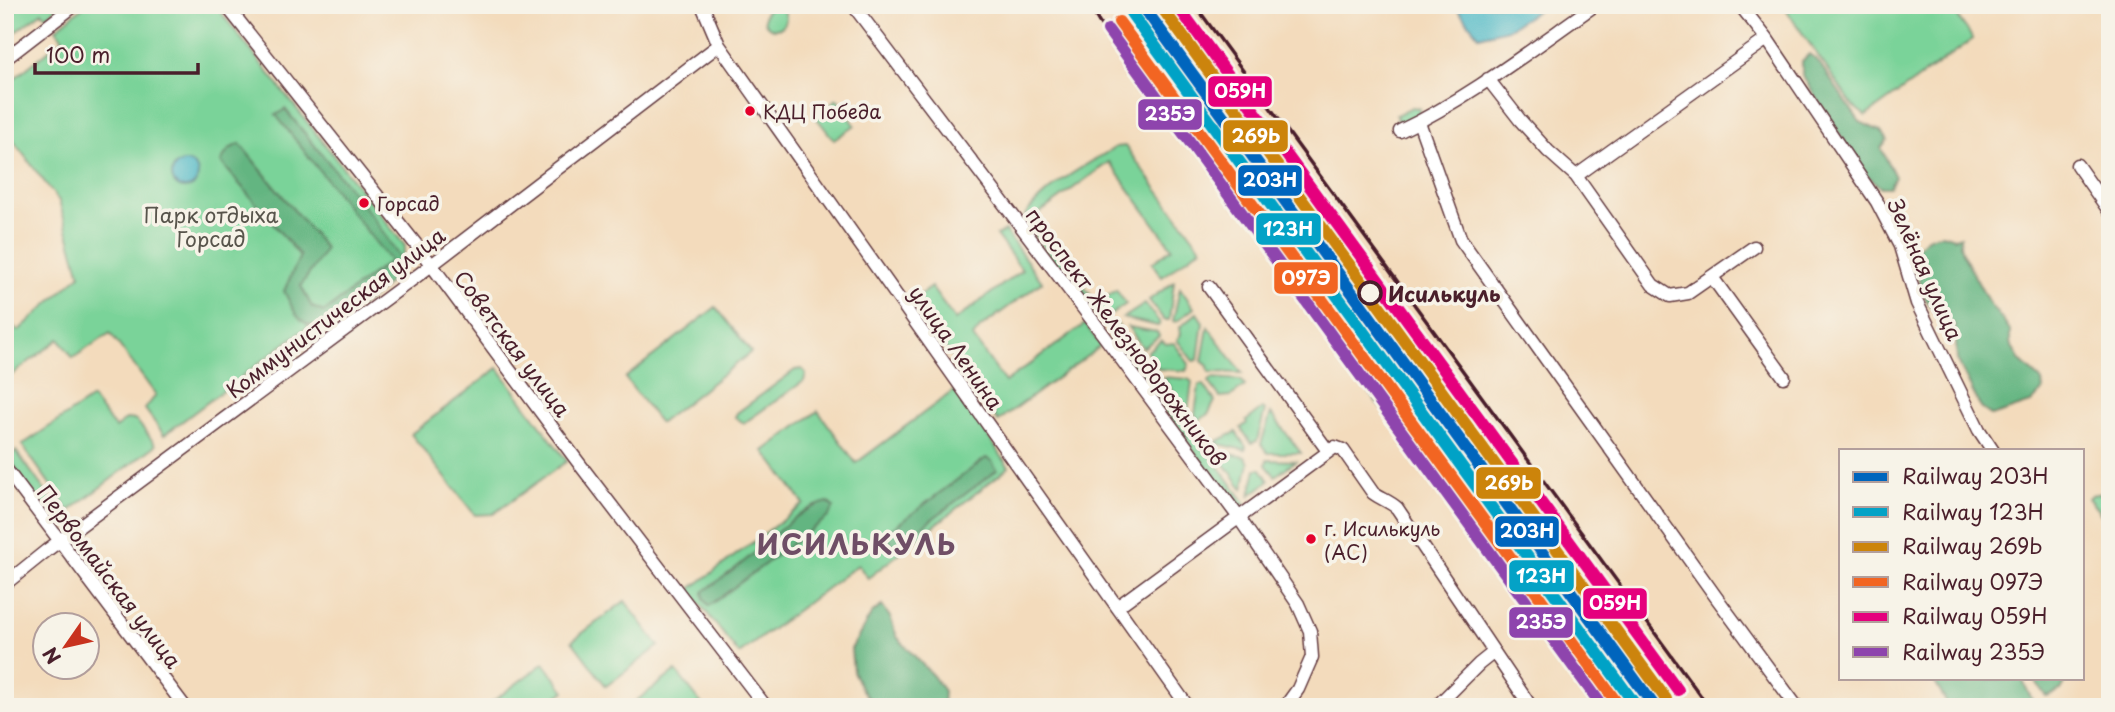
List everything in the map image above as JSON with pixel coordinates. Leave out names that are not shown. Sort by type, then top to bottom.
[{"type":"street","points":[[5,59],[75,5]]},
{"type":"street","name":"Советская улица","points":[[226,5],[431,265],[766,707]]},
{"type":"street","name":"улица Ленина","points":[[702,5],[719,45],[1188,707]]},
{"type":"street","name":"проспект Железнодорожников","points":[[853,5],[1058,274],[1238,517],[1298,604],[1310,631],[1312,657],[1298,689],[1285,707]]},
{"type":"street","points":[[1400,131],[1488,79],[1595,5]]},
{"type":"street","name":"Зелёная улица","points":[[1740,5],[1767,39],[1891,226],[1900,246],[1917,303],[1979,430],[1992,449]]},
{"type":"street","points":[[1576,176],[1767,39]]},
{"type":"street","name":"Коммунистическая улица","points":[[5,584],[719,45]]},
{"type":"street","points":[[1488,79],[1548,151],[1576,176],[1653,285],[1670,296],[1688,293],[1754,247]]},
{"type":"street","points":[[1419,122],[1461,240],[1797,707]]},
{"type":"street","points":[[2077,165],[2110,212]]},
{"type":"street","points":[[1712,276],[1784,377]]},
{"type":"street","points":[[1209,287],[1331,449]]},
{"type":"street","points":[[1117,607],[1331,449],[1343,450],[1373,493],[1397,508],[1531,707]]},
{"type":"street","name":"Первомайская улица","points":[[5,468],[185,707]]},
{"type":"street","points":[[1436,707],[1494,652]]},
{"type":"green space","points":[[5,5],[61,5],[47,16],[42,12],[13,34],[5,27]]},
{"type":"green space","name":"Парк отдыха Горсад","points":[[85,5],[215,5],[405,246],[403,255],[164,435],[145,409],[156,395],[110,333],[73,358],[59,339],[5,380],[5,318],[18,331],[80,275],[59,201],[5,130],[5,86],[63,39],[56,29]]},
{"type":"green space","points":[[1796,5],[1950,5],[1973,39],[1866,116],[1853,106],[1787,11]]},
{"type":"green space","points":[[775,7],[783,10],[786,18],[783,26],[775,29],[767,26],[764,18],[767,10]]},
{"type":"green space","points":[[1809,54],[1817,60],[1860,122],[1880,131],[1887,140],[1881,148],[1895,177],[1889,187],[1880,187],[1864,173],[1802,75],[1802,61]]},
{"type":"green space","points":[[837,99],[855,125],[834,140],[815,116]]},
{"type":"green space","points":[[1412,107],[1420,108],[1419,115],[1401,124],[1398,122],[1396,115]]},
{"type":"green space","points":[[285,109],[372,216],[400,258],[396,274],[381,291],[344,317],[320,326],[305,323],[291,306],[284,291],[300,256],[221,162],[229,150],[240,144],[325,248],[301,286],[312,307],[324,312],[390,261],[276,115]]},
{"type":"green space","points":[[1125,146],[1201,248],[1162,277],[1152,263],[1172,248],[1109,162],[1033,218],[1067,263],[1063,266],[1056,264],[1027,226],[1025,215],[1067,176],[1116,147]]},
{"type":"green space","points":[[1005,231],[1042,282],[980,328],[973,337],[1005,382],[1085,324],[1101,346],[998,421],[914,303],[917,297],[931,287],[955,320],[1022,270],[996,235]]},
{"type":"green space","points":[[1942,234],[1954,238],[1961,236],[1962,253],[1989,303],[2010,330],[2010,343],[2020,361],[2042,381],[2043,391],[2031,403],[1992,416],[1981,408],[1957,360],[1955,325],[1940,317],[1931,308],[1918,276],[1914,252],[1926,239]]},
{"type":"green space","points":[[1292,241],[1309,265],[1296,274],[1279,251]]},
{"type":"green space","points":[[1075,274],[1097,304],[1116,290],[1126,304],[1105,319],[1096,316],[1070,283]]},
{"type":"green space","points":[[1318,276],[1334,299],[1314,314],[1296,291]]},
{"type":"green space","points":[[1174,282],[1169,320],[1164,320],[1149,300]]},
{"type":"green space","points":[[1180,288],[1194,308],[1176,322],[1173,321]]},
{"type":"green space","points":[[1145,304],[1160,323],[1158,326],[1123,318]]},
{"type":"green space","points":[[716,307],[751,352],[660,423],[625,378]]},
{"type":"green space","points":[[1197,313],[1203,322],[1198,360],[1193,361],[1177,340],[1181,334],[1180,327]]},
{"type":"green space","points":[[1117,324],[1246,504],[1239,507],[1233,505],[1112,338],[1113,327]]},
{"type":"green space","points":[[1128,327],[1157,332],[1159,336],[1143,348]]},
{"type":"green space","points":[[1208,327],[1242,373],[1209,372],[1208,366],[1202,361]]},
{"type":"green space","points":[[1363,337],[1387,369],[1364,385],[1343,358],[1355,350],[1352,344]]},
{"type":"green space","points":[[1161,340],[1166,344],[1174,343],[1189,364],[1186,371],[1159,369],[1147,352]]},
{"type":"green space","points":[[498,368],[567,461],[493,514],[475,515],[411,434]]},
{"type":"green space","points":[[802,369],[806,373],[804,381],[744,423],[735,417],[795,370]]},
{"type":"green space","points":[[1163,377],[1188,379],[1192,382],[1188,412]]},
{"type":"green space","points":[[1390,377],[1402,394],[1381,408],[1369,393]]},
{"type":"green space","points":[[1212,378],[1241,380],[1245,386],[1231,396],[1220,397],[1209,382]]},
{"type":"green space","points":[[1199,385],[1204,385],[1215,401],[1209,413],[1199,421],[1195,414]]},
{"type":"green space","points":[[956,389],[1009,467],[868,578],[858,565],[739,654],[689,590],[804,504],[764,451],[818,411],[856,463]]},
{"type":"green space","points":[[92,398],[115,428],[127,419],[136,420],[156,445],[69,511],[22,445]]},
{"type":"green space","points":[[1408,399],[1425,422],[1404,438],[1387,414]]},
{"type":"green space","points":[[1262,409],[1265,410],[1257,441],[1251,443],[1241,428]]},
{"type":"green space","points":[[1271,413],[1301,453],[1268,453],[1261,444]]},
{"type":"green space","points":[[1431,427],[1447,451],[1426,466],[1409,442]]},
{"type":"green space","points":[[1236,432],[1246,447],[1245,450],[1214,443]]},
{"type":"green space","points":[[16,451],[65,518],[61,520],[55,515],[23,480],[13,462],[12,454]]},
{"type":"green space","points":[[1215,451],[1245,457],[1249,463],[1243,489]]},
{"type":"green space","points":[[986,458],[992,461],[997,470],[894,548],[885,534]]},
{"type":"green space","points":[[1267,460],[1296,461],[1275,476],[1266,465]]},
{"type":"green space","points":[[1256,469],[1261,469],[1269,481],[1250,495]]},
{"type":"green space","points":[[2110,492],[2110,515],[2105,519],[2088,498],[2091,495]]},
{"type":"green space","points":[[828,502],[834,508],[828,517],[709,606],[703,592],[795,518]]},
{"type":"green space","points":[[625,601],[659,646],[606,686],[572,641]]},
{"type":"green space","points":[[882,606],[890,617],[897,637],[944,691],[943,707],[876,707],[862,690],[853,671],[851,649],[872,613]]},
{"type":"green space","points":[[544,663],[565,691],[549,703],[551,707],[485,707]]},
{"type":"green space","points":[[676,671],[704,707],[628,707]]},
{"type":"green space","points":[[1934,680],[2022,680],[2033,702],[2032,707],[1949,707]]},
{"type":"green space","points":[[2034,680],[2066,680],[2061,690],[2046,696]]},
{"type":"water","points":[[1454,5],[1547,5],[1507,29],[1479,36]]},
{"type":"water","points":[[185,162],[194,166],[198,175],[194,184],[185,188],[176,184],[172,175],[176,166]]},
{"type":"railway","points":[[1089,5],[1104,31],[1138,72],[1240,156],[1288,206]]},
{"type":"railway","points":[[1154,5],[1667,707]]},
{"type":"railway","points":[[1195,5],[1709,707]]},
{"type":"railway","points":[[1565,619],[1631,707]]},
{"type":"rail line","name":"203Н","points":[[1142,5],[1655,707]]},
{"type":"rail line","name":"269Ь","points":[[1160,5],[1666,699]]},
{"type":"rail line","name":"059Н","points":[[1177,5],[1678,690]]},
{"type":"rail line","name":"123Н","points":[[1131,13],[1637,707]]},
{"type":"rail line","name":"097Э","points":[[1119,22],[1620,707]]},
{"type":"rail line","name":"235Э","points":[[1108,30],[1603,707]]},
{"type":"place","name":"КДЦ Победа","points":[[750,111]]},
{"type":"place","name":"Горсад","points":[[364,203]]},
{"type":"place","name":"Исилькуль","points":[[1370,293]]},
{"type":"place","name":"г. Исилькуль (АС)","points":[[1311,539]]},
{"type":"district","name":"ИСИЛЬКУЛЬ","points":[[857,543]]}]
